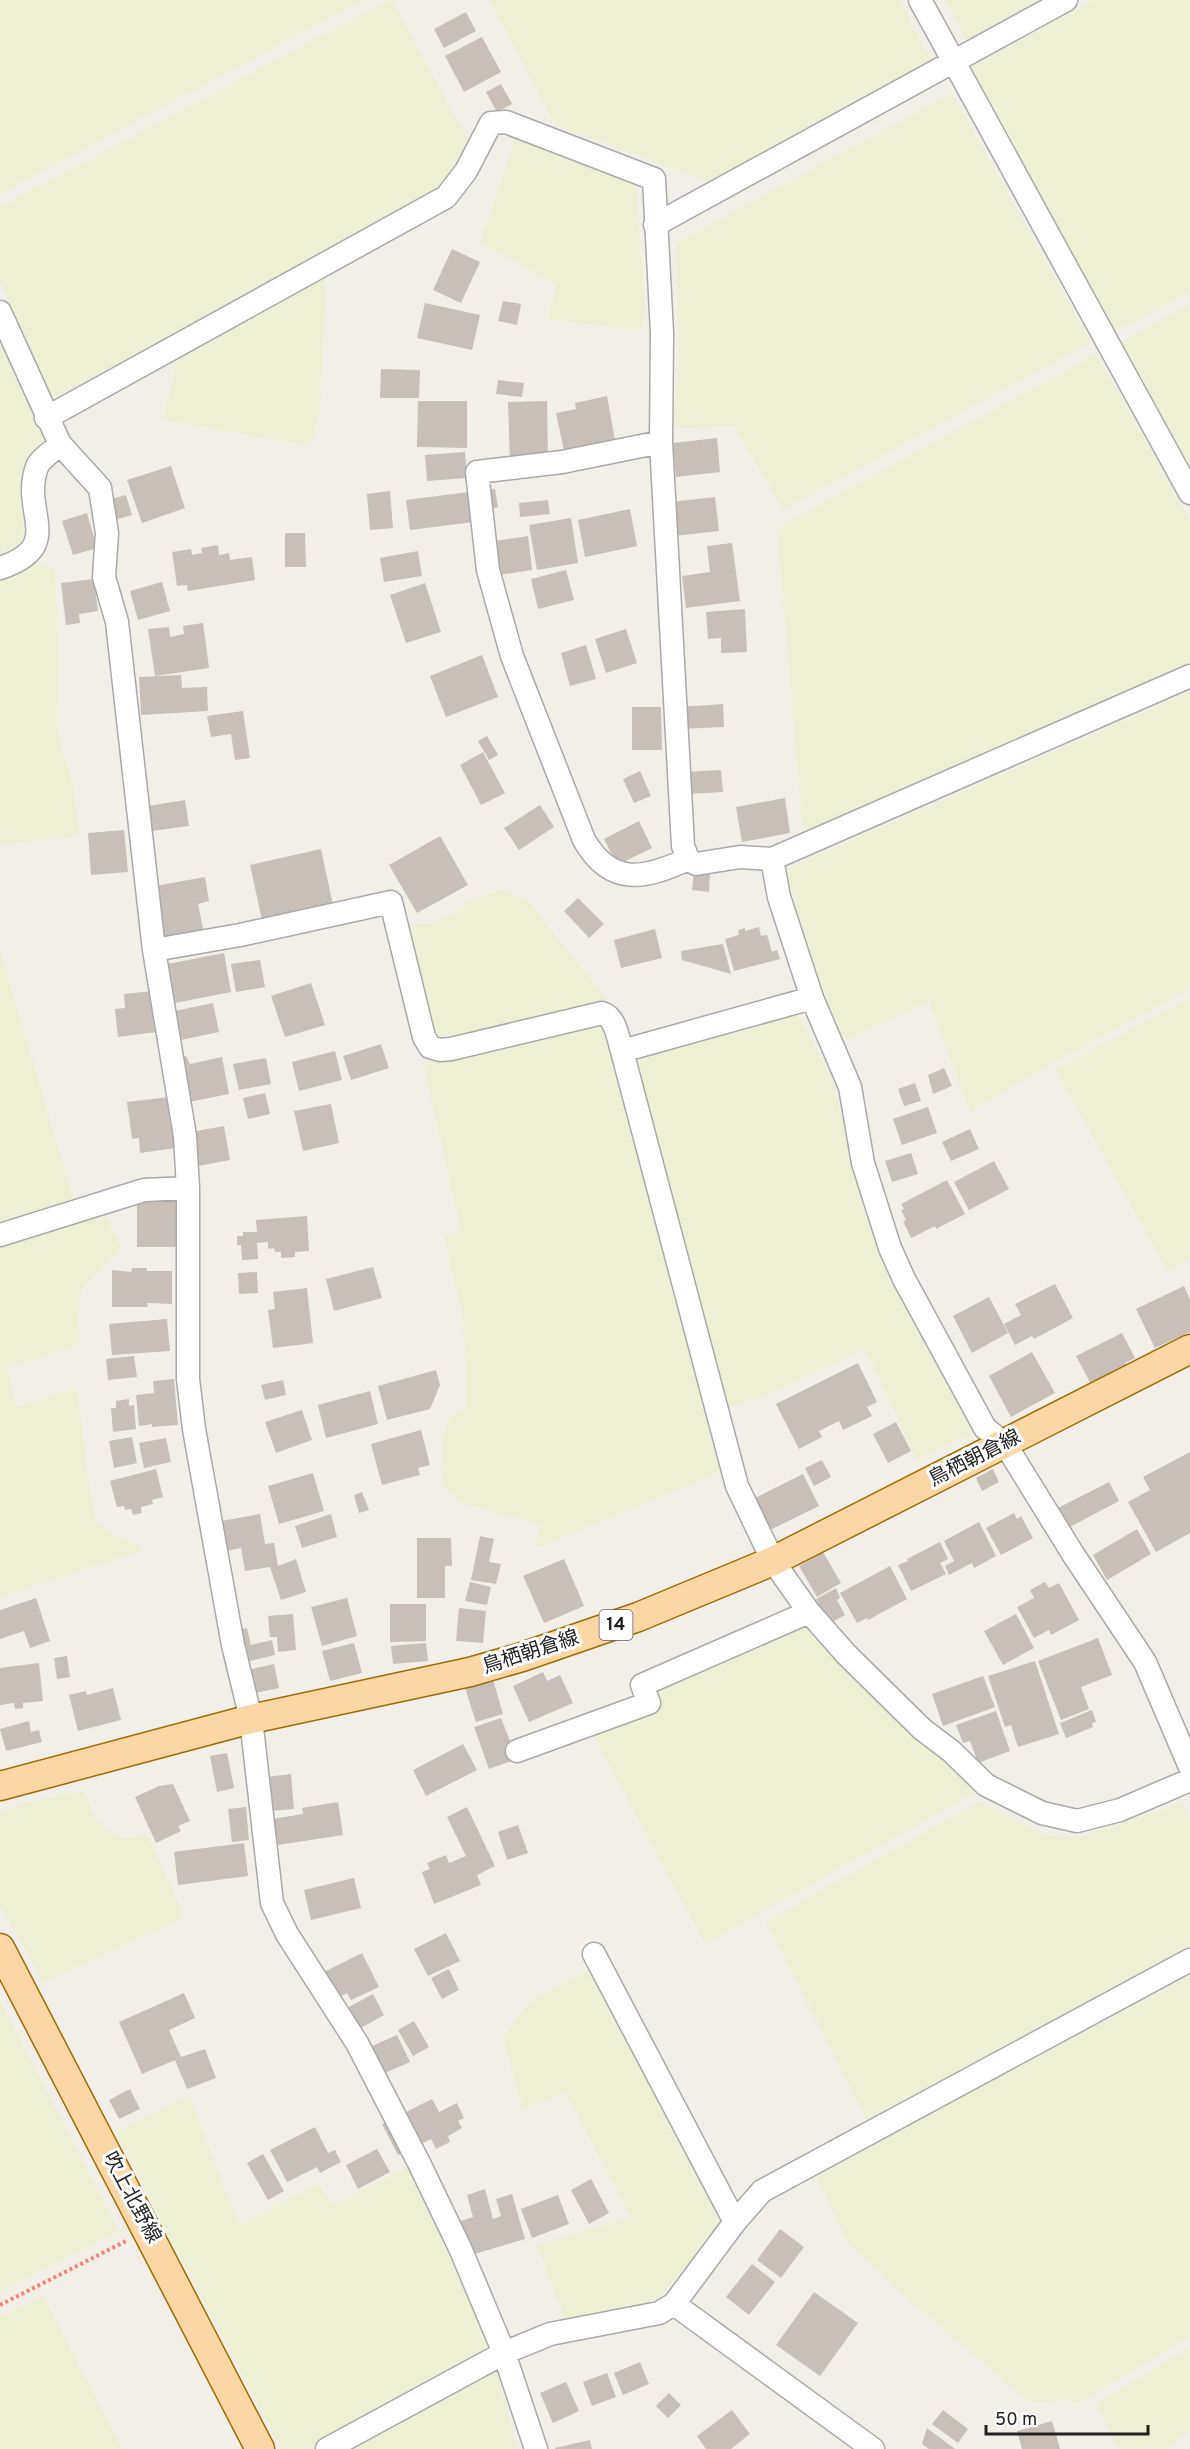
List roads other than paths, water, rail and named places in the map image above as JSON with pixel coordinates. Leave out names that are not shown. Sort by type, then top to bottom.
[{"type":"main road","name":"鳥栖朝倉線","points":[[0,1786],[251,1719],[422,1683],[522,1657],[638,1617],[773,1561],[1190,1349]]},
{"type":"main road","name":"吹上北野線","points":[[0,1948],[148,2229],[260,2449]]},
{"type":"street","points":[[920,0],[1190,494]]},
{"type":"street","points":[[655,225],[1066,0]]},
{"type":"street","points":[[46,418],[446,197],[466,171],[490,123],[506,122],[654,179],[662,333],[661,442],[683,846],[688,859],[696,864],[740,857],[772,859],[1190,676]]},
{"type":"street","points":[[0,312],[46,418],[60,444],[100,488],[107,533],[104,577],[117,622],[154,950],[184,1136],[188,1188],[188,1379],[194,1429],[233,1646],[251,1719],[272,1903],[287,1934],[357,2043],[460,2248],[504,2353],[536,2449]]},
{"type":"street","points":[[661,442],[562,462],[477,472],[489,570],[512,656],[584,840],[594,858],[609,869],[636,876],[659,873],[688,859]]},
{"type":"street","points":[[0,568],[16,563],[32,552],[37,536],[33,483],[38,464],[60,444]]},
{"type":"street","points":[[772,859],[779,897],[812,998],[850,1087],[863,1163],[890,1248],[904,1279],[985,1428],[1005,1444],[1073,1554],[1144,1662],[1190,1767]]},
{"type":"street","points":[[154,950],[240,935],[391,902],[424,1037],[430,1047],[440,1050],[451,1049],[602,1013],[608,1015],[612,1020],[622,1051],[737,1486],[773,1561],[809,1612],[846,1654],[914,1721],[951,1751],[986,1785],[1042,1813],[1077,1821],[1120,1810],[1190,1780]]},
{"type":"street","points":[[622,1051],[812,998]]},
{"type":"street","points":[[0,1235],[144,1190],[188,1188]]},
{"type":"street","points":[[517,1751],[649,1703],[642,1684],[809,1612]]},
{"type":"street","points":[[594,1954],[735,2222]]},
{"type":"street","points":[[327,2449],[504,2353],[550,2334],[659,2313],[674,2304],[735,2222],[762,2191],[1190,1960]]},
{"type":"street","points":[[674,2304],[873,2449]]}]
